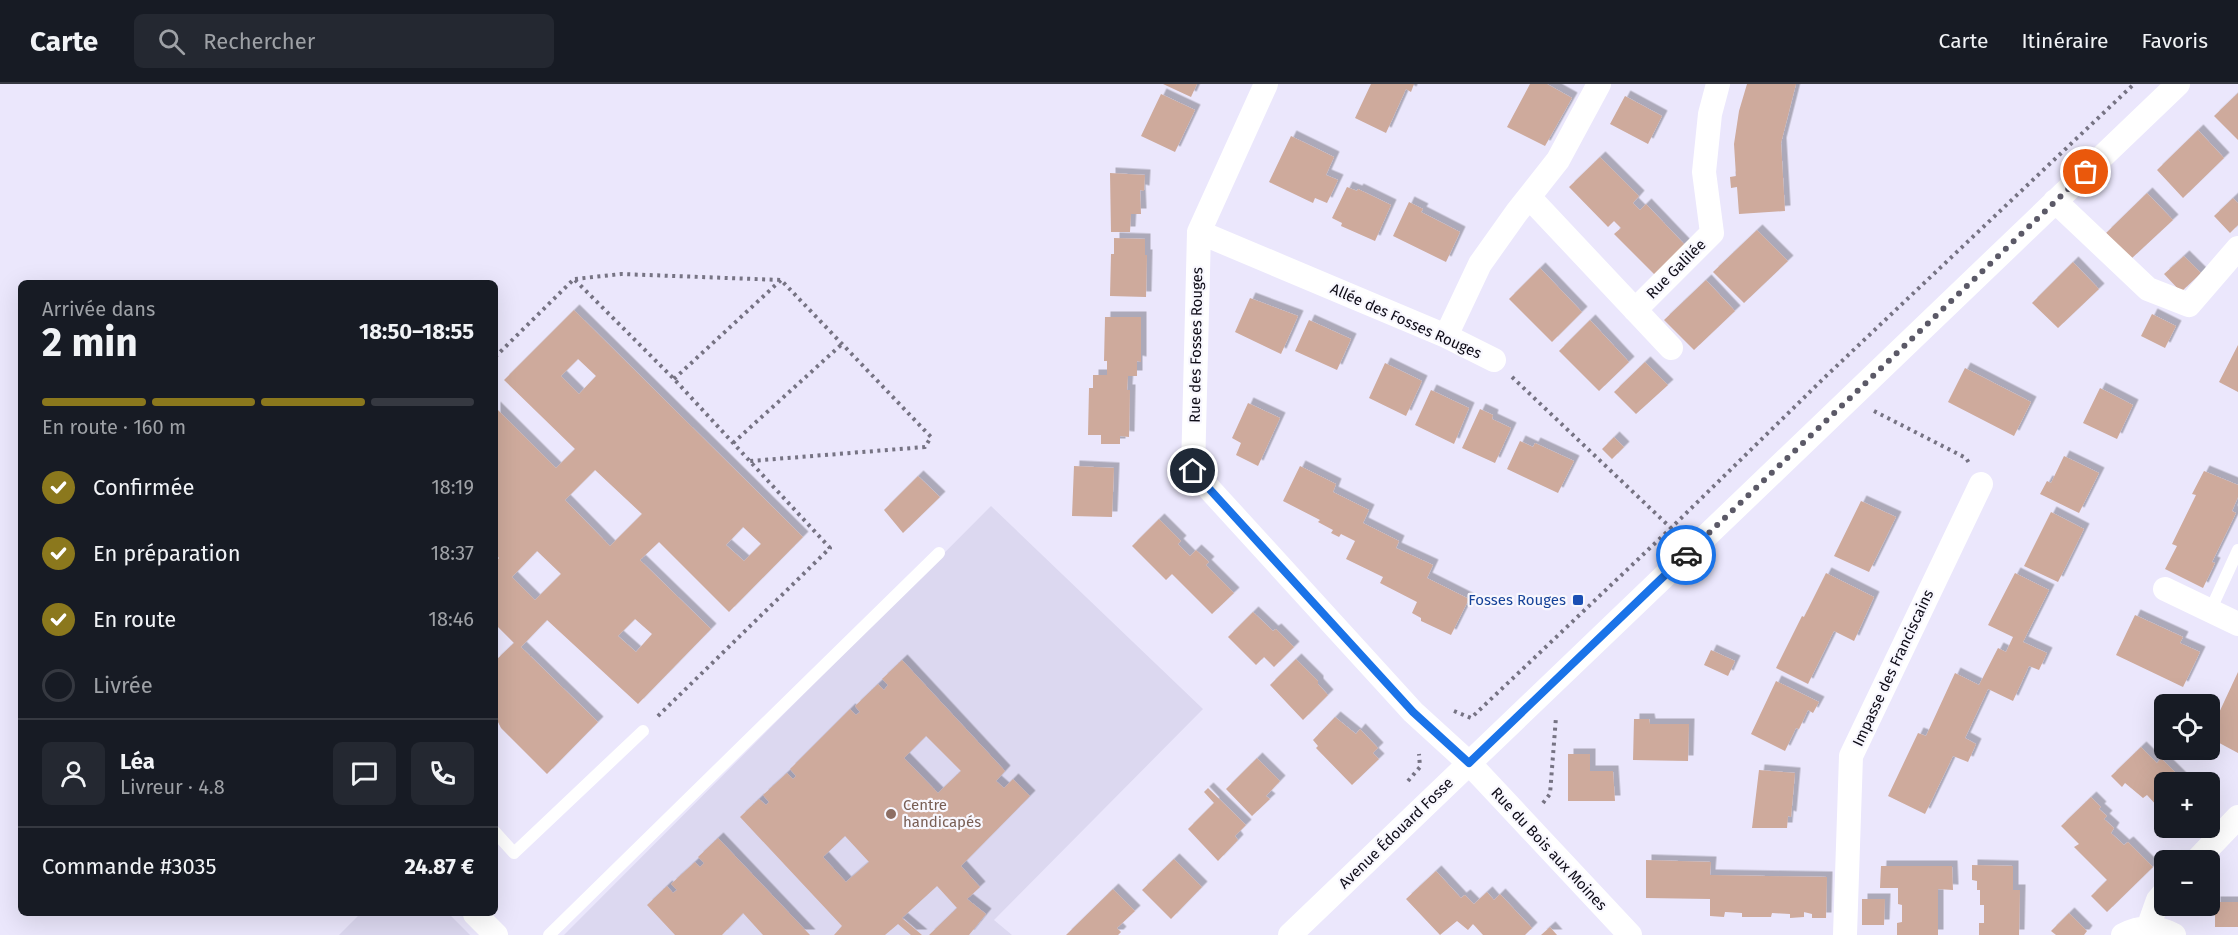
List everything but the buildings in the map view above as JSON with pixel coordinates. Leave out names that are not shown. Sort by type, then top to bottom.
[{"type":"street","name":"Rue des Fosses Rouges","points":[[1266,84],[1199,232],[1193,471],[1413,712],[1469,763]]},
{"type":"street","points":[[1446,336],[1480,264],[1558,160],[1599,84]]},
{"type":"street","name":"Rue Galilée","points":[[1635,310],[1712,233],[1704,172],[1710,114],[1718,84]]},
{"type":"street","name":"Avenue Édouard Fosse","points":[[1290,935],[2178,84]]},
{"type":"street","name":"Rue Galilée","points":[[1530,198],[1671,348]]},
{"type":"street","points":[[2055,201],[2148,289],[2189,305],[2238,248]]},
{"type":"street","name":"Allée des Fosses Rouges","points":[[1199,232],[1446,336],[1494,360]]},
{"type":"street","name":"Impasse des Franciscains","points":[[1845,935],[1851,756],[1981,484]]},
{"type":"street","points":[[2165,589],[2238,624]]},
{"type":"street","name":"Rue du Bois aux Moines","points":[[1469,763],[1630,935]]},
{"type":"street","points":[[2206,850],[2238,817]]},
{"type":"street","points":[[2148,928],[2154,911]]},
{"type":"street","points":[[477,916],[496,935]]},
{"type":"street","points":[[2123,935],[2132,930],[2148,928],[2164,930],[2174,935]]},
{"type":"lane","points":[[2210,611],[2238,550]]},
{"type":"lane","points":[[549,935],[939,553]]},
{"type":"lane","points":[[498,835],[514,853],[643,730]]},
{"type":"path","points":[[1448,709],[1470,718],[2134,84]]},
{"type":"path","points":[[498,354],[574,279],[621,274],[781,280],[931,437],[925,447],[750,461]]},
{"type":"path","points":[[574,279],[674,379],[830,548],[643,730]]},
{"type":"path","points":[[674,379],[781,280]]},
{"type":"path","points":[[733,443],[842,344]]},
{"type":"path","name":"Allée des Fosses Rouges","points":[[1494,360],[1671,528],[1691,550]]},
{"type":"path","points":[[1824,378],[1849,398],[1966,458],[1981,484]]},
{"type":"path","points":[[1525,824],[1550,794],[1556,708],[1560,693],[1531,661]]},
{"type":"path","points":[[1404,786],[1420,767],[1417,748]]},
{"type":"shaded area","name":"Centre handicapés","points":[[991,506],[1203,709],[994,920],[1012,935],[564,935]]},
{"type":"shaded area","points":[[358,916],[451,916],[470,935],[339,935]]},
{"type":"way so far","points":[[1686,555],[2086,172]]},
{"type":"place","name":"Fosses Rouges","points":[[1578,600]]},
{"type":"place","name":"Centre handicapés","points":[[891,814]]},
{"type":"route","points":[[1193,471],[1413,712],[1469,763],[1686,555]]}]
